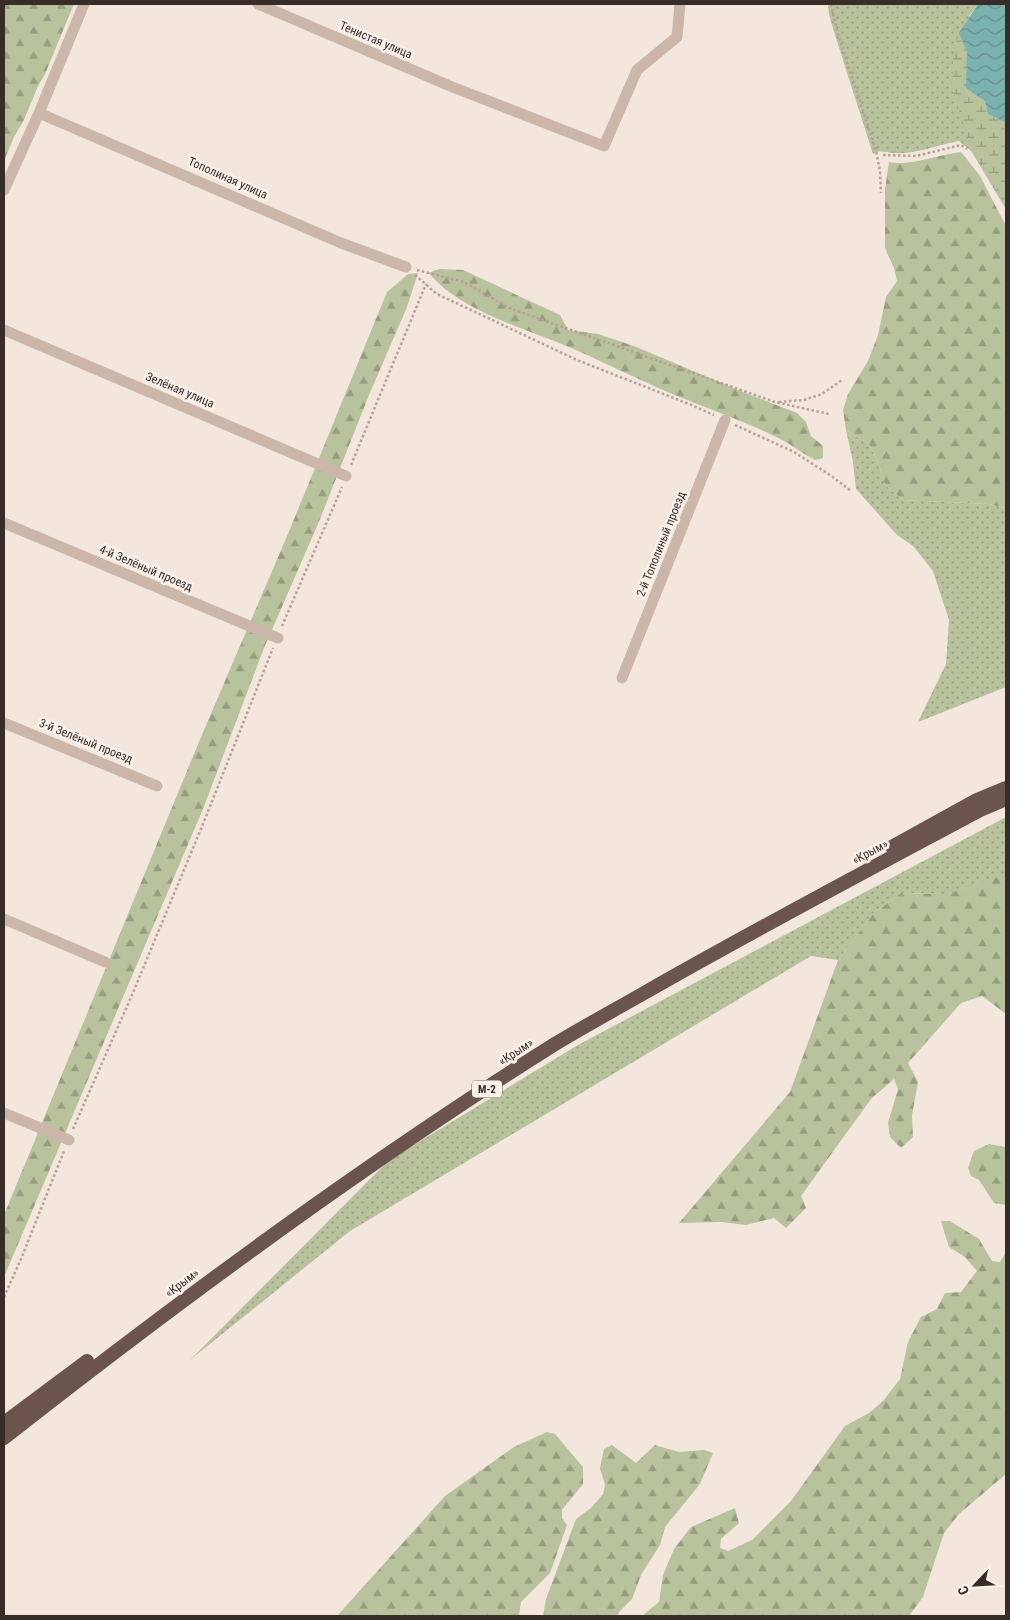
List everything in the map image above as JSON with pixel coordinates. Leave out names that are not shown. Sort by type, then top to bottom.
[{"type":"highway","points":[[4,1423],[343,1175],[600,1007],[977,800],[1006,788]]},
{"type":"highway","name":"«Крым»","points":[[4,1438],[83,1376],[241,1258],[395,1149],[557,1043],[722,948],[980,810],[1006,798]]},
{"type":"street","points":[[4,190],[84,4]]},
{"type":"street","name":"Тенистая улица","points":[[258,4],[484,100],[604,146],[637,70],[677,37],[680,4]]},
{"type":"street","name":"Тополиная улица","points":[[39,112],[341,243],[406,267]]},
{"type":"street","name":"Зелёная улица","points":[[4,330],[346,476]]},
{"type":"street","name":"2-й Тополиный проезд","points":[[622,678],[725,420]]},
{"type":"street","name":"4-й Зелёный проезд","points":[[4,523],[278,638]]},
{"type":"street","name":"3-й Зелёный проезд","points":[[4,723],[157,786]]},
{"type":"street","points":[[4,919],[104,962]]},
{"type":"street","points":[[4,1113],[69,1140]]},
{"type":"path","points":[[831,4],[837,31],[876,151],[880,171],[881,193]]},
{"type":"path","points":[[883,155],[916,156],[961,145],[967,150]]},
{"type":"path","points":[[406,267],[437,294],[578,360],[689,404],[794,452],[850,490]]},
{"type":"path","points":[[406,267],[464,282],[509,308],[775,402],[829,414]]},
{"type":"path","points":[[4,1296],[203,824],[278,638],[426,284]]},
{"type":"path","points":[[775,402],[804,400],[822,394],[842,380]]},
{"type":"green space","points":[[4,4],[74,4],[45,74],[4,161]]},
{"type":"green space","points":[[828,4],[978,4],[969,16],[1006,209],[972,152],[959,141],[909,153],[880,152],[873,154],[829,15]]},
{"type":"green space","points":[[959,33],[967,52],[966,88],[985,101],[988,114],[1006,123],[1006,209],[972,152],[952,88],[953,55]]},
{"type":"green space","points":[[961,152],[980,176],[1006,226],[1006,508],[988,504],[903,500],[885,485],[880,468],[869,444],[846,430],[843,410],[848,394],[868,361],[878,335],[886,297],[897,281],[894,268],[885,248],[885,189],[889,162],[915,162]]},
{"type":"green space","points":[[439,269],[463,270],[560,315],[568,330],[598,334],[634,346],[797,413],[806,422],[811,436],[823,446],[823,458],[815,460],[786,442],[754,427],[672,394],[576,350],[497,319],[459,299],[442,287],[429,273]]},
{"type":"green space","points":[[418,273],[407,307],[369,395],[318,524],[264,648],[203,809],[4,1277],[4,1215],[201,737],[290,529],[387,292],[408,274]]},
{"type":"green space","points":[[846,430],[869,444],[880,468],[885,485],[903,500],[988,504],[1006,508],[1006,687],[918,722],[946,664],[949,620],[933,571],[913,546],[897,535],[856,489],[853,462]]},
{"type":"green space","points":[[1006,817],[1006,875],[947,894],[901,893],[873,914],[838,960],[811,956],[350,1231],[190,1360],[389,1160],[578,1045]]},
{"type":"green space","points":[[1006,874],[1006,1014],[982,996],[961,1003],[908,1063],[918,1082],[912,1115],[913,1137],[901,1148],[890,1137],[888,1123],[898,1089],[894,1079],[871,1099],[801,1196],[806,1208],[786,1228],[774,1218],[746,1225],[722,1222],[679,1223],[790,1092],[838,960],[873,914],[901,893],[947,894]]},
{"type":"green space","points":[[989,1144],[1006,1147],[1006,1205],[994,1203],[979,1180],[971,1176],[968,1168],[974,1151]]},
{"type":"green space","points":[[941,1221],[950,1221],[979,1239],[992,1261],[1000,1262],[1006,1248],[1006,1474],[959,1514],[944,1533],[923,1597],[909,1616],[642,1616],[659,1602],[663,1575],[674,1549],[691,1527],[735,1508],[739,1523],[721,1539],[720,1548],[728,1551],[752,1540],[791,1501],[845,1426],[869,1413],[883,1401],[900,1379],[908,1342],[921,1317],[937,1309],[945,1293],[961,1292],[977,1271],[965,1257],[949,1247]]},
{"type":"green space","points":[[547,1432],[555,1434],[583,1467],[583,1484],[562,1510],[562,1518],[567,1525],[550,1573],[521,1602],[519,1616],[337,1616],[445,1496],[514,1447]]},
{"type":"green space","points":[[612,1445],[636,1463],[655,1445],[679,1452],[704,1450],[713,1453],[700,1484],[665,1527],[660,1545],[641,1575],[632,1599],[617,1616],[543,1616],[546,1599],[576,1519],[591,1508],[603,1494],[605,1485],[600,1468],[604,1449]]},
{"type":"water","points":[[978,4],[1006,4],[1006,123],[988,114],[985,101],[966,88],[967,52],[959,33]]}]
